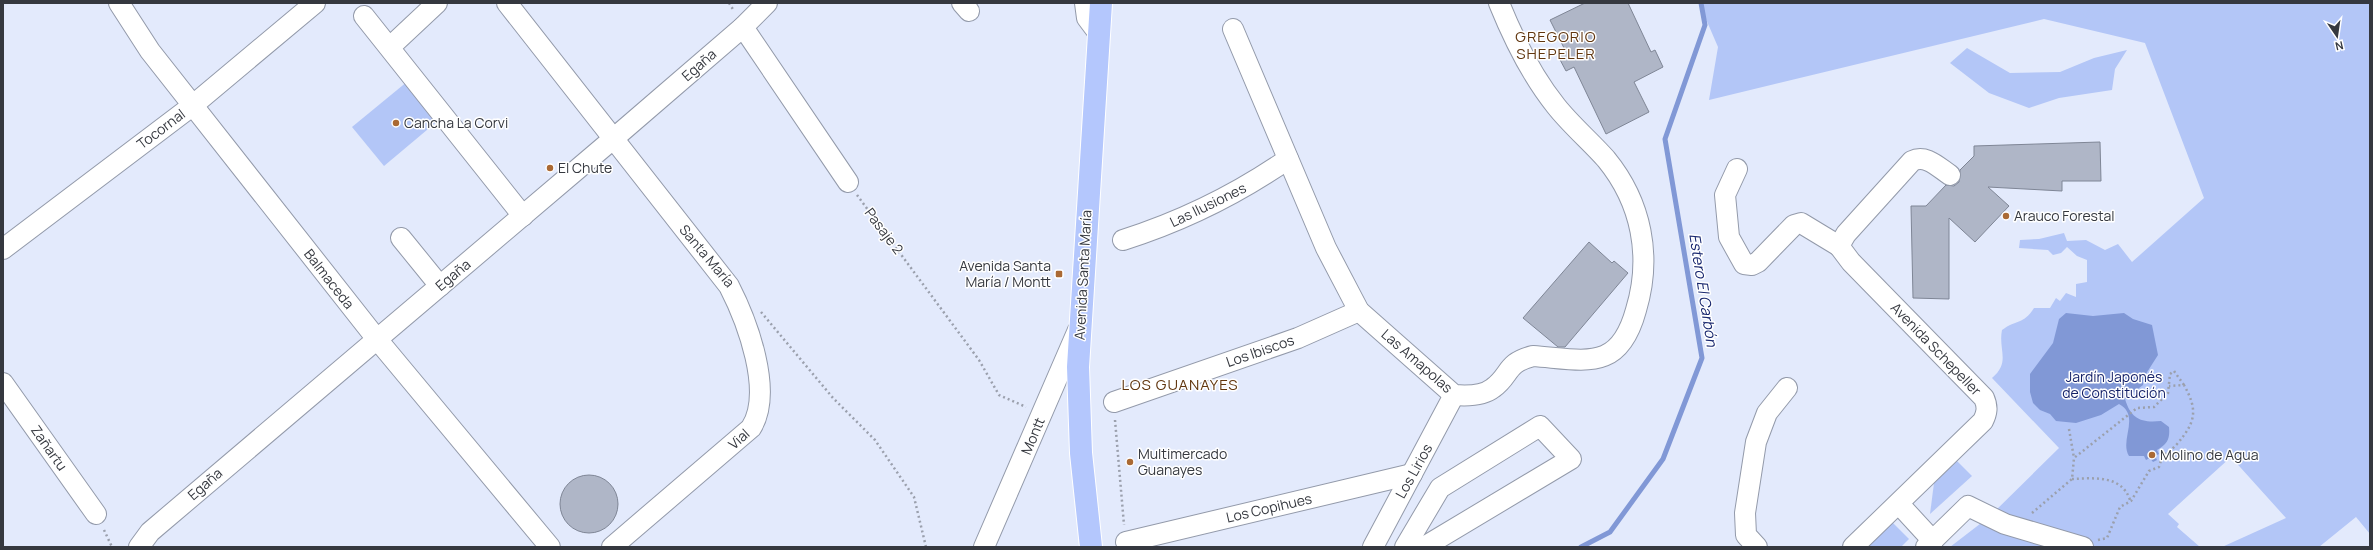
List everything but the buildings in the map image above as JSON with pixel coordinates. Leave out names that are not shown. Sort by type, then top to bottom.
[{"type":"main road","name":"Avenida Santa María","points":[[1091,547],[1078,410],[1080,324],[1101,3]]},
{"type":"street","name":"Balmaceda","points":[[119,3],[150,51],[192,106],[376,338],[550,547]]},
{"type":"street","name":"Tocornal","points":[[3,249],[192,106],[314,3]]},
{"type":"street","points":[[390,47],[437,3]]},
{"type":"street","name":"Santa María","points":[[507,3],[728,286]]},
{"type":"street","name":"Egaña","points":[[139,547],[150,532],[376,338],[613,140],[743,27],[767,3]]},
{"type":"street","points":[[1085,3],[1087,18],[1099,34]]},
{"type":"street","name":"Las Amapolas","points":[[1233,29],[1326,248],[1359,311],[1454,395],[1471,395],[1493,388],[1507,370],[1526,358],[1534,356],[1588,360],[1608,355],[1617,349],[1628,335],[1640,296],[1643,279],[1643,244],[1640,226],[1627,191],[1605,158],[1572,125],[1539,82],[1510,30],[1499,3]]},
{"type":"street","points":[[364,16],[523,216]]},
{"type":"street","points":[[743,27],[848,182]]},
{"type":"street","points":[[1737,169],[1725,195],[1729,237],[1744,264],[1752,265],[1758,262],[1794,225],[1801,223],[1839,246],[1846,234],[1912,161],[1917,158],[1926,159],[1950,175]]},
{"type":"street","name":"Las Ilusiones","points":[[1123,240],[1197,213],[1246,186],[1288,159]]},
{"type":"street","points":[[401,238],[440,286]]},
{"type":"street","name":"Avenida Schepeller","points":[[1839,246],[1855,266],[1980,394],[1986,404],[1986,415],[1983,421],[1899,504]]},
{"type":"street","name":"Vial","points":[[612,547],[746,434],[756,421],[760,405],[760,397],[754,353],[744,318],[728,286]]},
{"type":"street","name":"Los Ibiscos","points":[[1114,402],[1298,338],[1359,311]]},
{"type":"street","name":"Montt","points":[[984,547],[1080,324]]},
{"type":"street","name":"Zañartu","points":[[3,383],[96,514]]},
{"type":"street","points":[[1757,547],[1746,534],[1745,513],[1756,442],[1767,413],[1787,388]]},
{"type":"street","name":"Los Lirios","points":[[1373,547],[1454,395]]},
{"type":"street","points":[[1406,547],[1440,488],[1540,426],[1570,459],[1424,547]]},
{"type":"street","name":"Los Copihues","points":[[1126,542],[1412,474]]},
{"type":"street","points":[[1853,547],[1899,504],[1930,544],[1968,506],[2000,522],[2087,543]]},
{"type":"path","name":"Pasaje 2","points":[[848,182],[980,360],[999,395],[1042,414]]},
{"type":"path","points":[[757,307],[833,398],[875,440],[914,496],[926,547]]},
{"type":"path","points":[[2074,458],[2137,408],[2154,407],[2168,393],[2170,374],[2174,371],[2193,401],[2192,421],[2177,444],[2162,456],[2159,467],[2149,471],[2131,501],[2120,507],[2107,538],[2087,543]]},
{"type":"path","points":[[2169,386],[2184,385]]},
{"type":"path","points":[[1114,402],[1126,542]]},
{"type":"path","points":[[2069,429],[2074,458],[2072,479]]},
{"type":"path","points":[[2024,529],[2033,510],[2072,479],[2094,478],[2118,482],[2128,491],[2131,501]]},
{"type":"green space","name":"Jardín Japonés de Constitución","points":[[1699,3],[2370,3],[2370,534],[2356,517],[2319,547],[2222,547],[2286,518],[2231,457],[2168,514],[2179,524],[2177,527],[2200,547],[1950,547],[1989,517],[2059,448],[1992,378],[2001,367],[2003,356],[2001,337],[2002,330],[2023,320],[2034,308],[2050,308],[2056,298],[2060,301],[2066,293],[2076,297],[2076,284],[2087,282],[2087,260],[2077,256],[2067,247],[2061,253],[2053,255],[2048,250],[2019,248],[2020,240],[2039,239],[2064,233],[2067,241],[2086,240],[2105,250],[2118,244],[2132,262],[2204,198],[2145,43],[2044,19],[1709,100],[1718,47]]},
{"type":"green space","points":[[1967,48],[2010,73],[2060,72],[2094,58],[2127,50],[2115,69],[2112,90],[2059,98],[2029,108],[1989,93],[1950,63]]},
{"type":"green space","name":"Cancha La Corvi","points":[[408,81],[440,119],[384,166],[352,127]]},
{"type":"green space","points":[[1957,461],[1972,476],[1930,514],[1934,483]]},
{"type":"green space","points":[[1892,522],[1909,539],[1901,547],[1865,547]]},
{"type":"shaded area","points":[[2066,313],[2093,316],[2124,313],[2133,319],[2152,325],[2158,355],[2144,377],[2143,385],[2125,399],[2130,411],[2138,418],[2148,421],[2161,421],[2169,427],[2168,440],[2157,450],[2159,454],[2155,456],[2157,460],[2153,462],[2150,458],[2146,460],[2144,456],[2129,456],[2126,443],[2129,422],[2128,415],[2125,409],[2119,404],[2101,415],[2076,423],[2056,421],[2050,414],[2040,410],[2033,403],[2030,392],[2030,374],[2053,343],[2059,319]]},
{"type":"waterway","name":"Estero El Carbón","points":[[1581,547],[1610,532],[1663,459],[1702,358],[1665,139],[1705,25],[1701,3]]},
{"type":"place","name":"Cancha La Corvi","points":[[396,123]]},
{"type":"place","name":"El Chute","points":[[550,168]]},
{"type":"place","name":"Arauco Forestal","points":[[2006,216]]},
{"type":"place","name":"Avenida Santa María / Montt","points":[[1059,274]]},
{"type":"place","name":"Molino de Agua","points":[[2152,455]]},
{"type":"place","name":"Multimercado Guanayes","points":[[1130,462]]},
{"type":"district","name":"GREGORIO SHEPELER","points":[[1556,46]]},
{"type":"district","name":"LOS GUANAYES","points":[[1180,385]]}]
